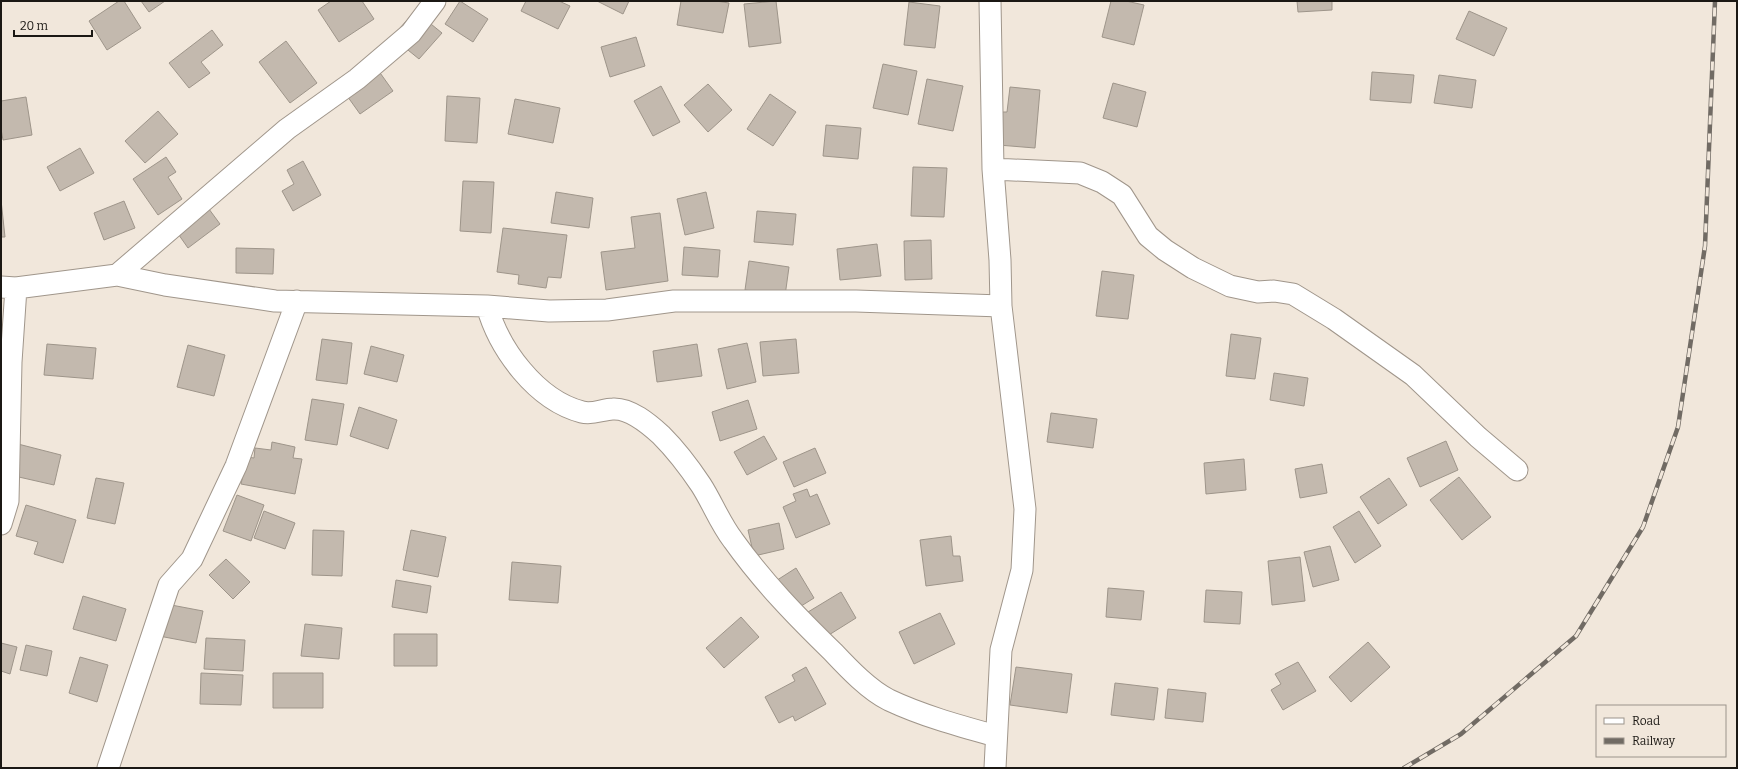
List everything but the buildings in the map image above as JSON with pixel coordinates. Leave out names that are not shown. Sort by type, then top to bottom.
[{"type":"street","points":[[117,274],[287,129],[357,79],[411,32],[435,1]]},
{"type":"street","points":[[990,1],[993,170],[1000,260],[1001,306],[1025,509],[1022,570],[1001,650],[995,768]]},
{"type":"street","points":[[993,170],[1080,173],[1102,182],[1122,195],[1148,236],[1165,250],[1193,268],[1230,286],[1258,292],[1274,291],[1294,294],[1334,319],[1413,376],[1478,437],[1517,470]]},
{"type":"street","points":[[1,524],[8,501],[11,362],[9,287],[117,274],[173,286],[276,301],[486,306],[549,311],[607,310],[674,301],[848,301],[1001,306]]},
{"type":"street","points":[[108,768],[169,585],[192,559],[236,466],[297,301]]},
{"type":"street","points":[[486,306],[498,335],[518,365],[539,390],[563,404],[582,412],[602,412],[612,409],[630,413],[646,422],[661,435],[680,455],[701,485],[731,538],[772,591],[858,677],[888,699],[946,723],[996,736]]},
{"type":"railway","points":[[1404,768],[1461,734],[1576,636],[1643,527],[1678,427],[1705,246],[1715,1]]}]
